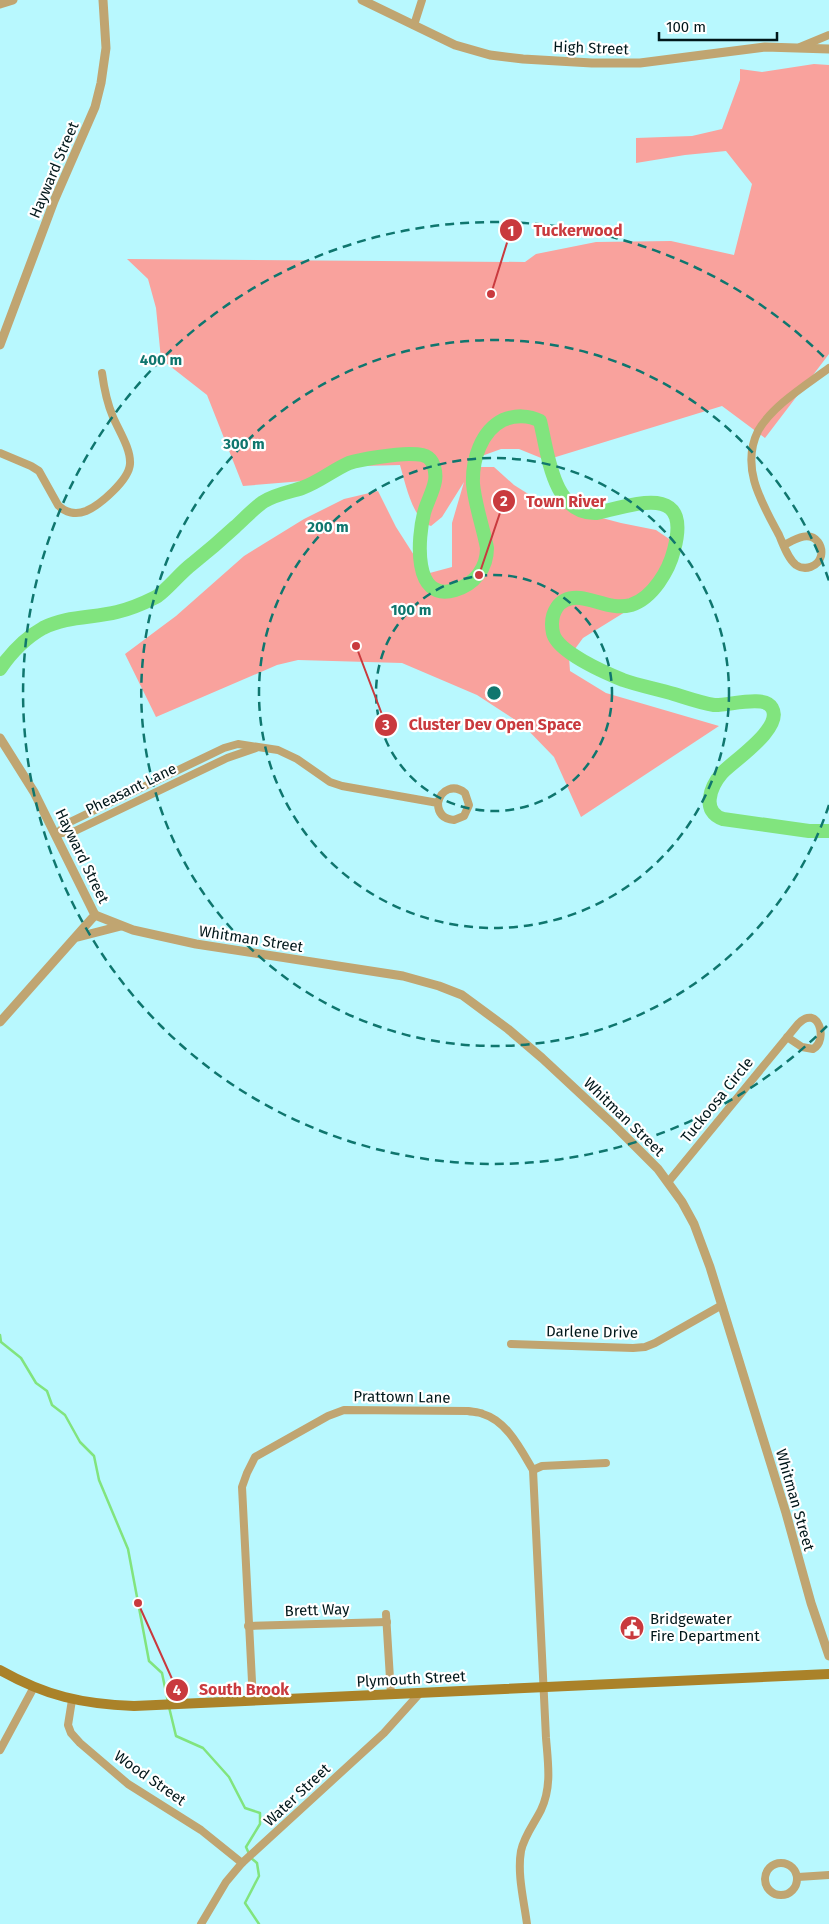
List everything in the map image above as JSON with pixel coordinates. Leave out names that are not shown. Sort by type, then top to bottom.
[{"type":"main road","name":"Plymouth Street","points":[[0,1670],[34,1687],[72,1700],[116,1705],[420,1694],[829,1674]]},
{"type":"street","points":[[0,4],[13,0]]},
{"type":"street","name":"Hayward Street","points":[[0,345],[54,201],[86,132],[95,107],[106,48],[103,0]]},
{"type":"street","name":"High Street","points":[[362,0],[455,45],[481,53],[523,59],[580,63],[652,62],[743,49],[800,46],[829,49]]},
{"type":"street","points":[[414,25],[422,0]]},
{"type":"street","points":[[800,46],[829,35]]},
{"type":"street","points":[[784,545],[802,536],[813,538],[821,547],[820,558],[813,566],[807,568],[800,567],[792,560],[784,545],[762,502],[755,485],[751,462],[753,445],[758,431],[768,417],[829,368]]},
{"type":"street","points":[[0,453],[39,471],[58,505],[68,512],[88,510],[108,495],[122,481],[130,465],[127,451],[106,397],[102,373]]},
{"type":"street","name":"Hayward Street","points":[[0,738],[27,779],[95,915],[0,1022]]},
{"type":"street","name":"Pheasant Lane","points":[[56,834],[70,822],[228,746],[241,744],[282,751],[330,782],[342,786],[438,803]]},
{"type":"street","name":"Pheasant Lane","points":[[56,834],[75,831],[227,758],[256,748]]},
{"type":"street","points":[[162,778],[167,787]]},
{"type":"street","points":[[140,788],[144,798]]},
{"type":"street","points":[[456,788],[465,793],[469,805],[464,816],[454,820],[445,818],[441,814],[438,803],[444,791],[456,788]]},
{"type":"street","name":"Whitman Street","points":[[95,915],[121,926],[215,948],[403,976],[451,990],[474,1003],[531,1048],[603,1114],[669,1182],[694,1224],[722,1305],[786,1513],[811,1604],[829,1656]]},
{"type":"street","points":[[77,937],[121,926]]},
{"type":"street","name":"Tuckoosa Circle","points":[[669,1182],[787,1036],[800,1022],[810,1018],[820,1021],[826,1033],[822,1043],[813,1049],[802,1047],[787,1036]]},
{"type":"street","name":"Darlene Drive","points":[[511,1344],[645,1347],[722,1305]]},
{"type":"street","name":"Prattown Lane","points":[[253,1701],[242,1486],[246,1473],[255,1457],[328,1416],[344,1410],[468,1411],[484,1414],[503,1427],[520,1448],[533,1470],[548,1784],[543,1804],[525,1839],[521,1854],[521,1874],[527,1924]]},
{"type":"street","points":[[533,1470],[542,1466],[606,1463]]},
{"type":"street","name":"Brett Way","points":[[248,1626],[386,1618],[391,1695]]},
{"type":"street","points":[[0,1750],[34,1687]]},
{"type":"street","name":"Water Street","points":[[201,1924],[226,1882],[248,1859],[384,1733],[420,1694]]},
{"type":"street","name":"Wood Street","points":[[72,1700],[68,1725],[71,1733],[80,1743],[128,1784],[248,1859]]},
{"type":"street","points":[[775,1864],[789,1865],[798,1876],[795,1888],[790,1893],[782,1896],[774,1894],[765,1884],[765,1876],[768,1869],[775,1864]]},
{"type":"street","points":[[798,1876],[829,1875]]},
{"type":"shaded area","points":[[814,64],[829,65],[829,354],[765,438],[722,406],[546,460],[519,449],[501,449],[479,457],[472,467],[494,467],[514,485],[541,502],[656,530],[678,545],[675,566],[659,591],[583,638],[569,657],[570,671],[606,693],[719,726],[581,817],[554,757],[523,725],[477,695],[402,663],[298,660],[277,665],[156,717],[125,654],[176,616],[244,556],[304,519],[344,499],[378,491],[396,527],[426,574],[452,567],[452,523],[464,482],[442,517],[431,526],[419,517],[407,490],[400,465],[363,466],[303,481],[243,486],[207,395],[161,359],[156,308],[148,279],[127,259],[525,262],[536,254],[596,242],[671,241],[734,255],[752,184],[726,151],[636,163],[636,138],[692,136],[722,129],[740,80],[740,69],[762,72]]},
{"type":"waterway","points":[[0,669],[19,646],[43,628],[70,619],[122,611],[156,597],[268,499],[302,488],[349,463],[370,458],[412,454],[422,455],[430,459],[435,469],[435,479],[422,524],[420,537],[421,565],[425,578],[431,587],[441,591],[455,590],[462,587],[474,579],[482,568],[487,548],[473,484],[474,465],[479,447],[495,425],[508,418],[527,417],[540,421],[555,479],[561,493],[570,504],[582,511],[597,513],[643,503],[657,503],[668,506],[675,515],[677,529],[672,558],[653,590],[639,601],[624,606],[611,606],[580,598],[566,600],[557,608],[552,619],[553,633],[556,640],[583,661],[629,682],[714,705],[754,701],[768,704],[772,708],[774,716],[771,725],[756,744],[722,773],[711,792],[710,805],[712,811],[716,816],[723,819],[809,831],[829,831]]},
{"type":"waterway","points":[[0,1335],[1,1342],[21,1358],[36,1383],[47,1391],[52,1405],[65,1415],[80,1442],[94,1456],[99,1480],[128,1549],[149,1661],[162,1673],[168,1702]]},
{"type":"waterway","points":[[169,1707],[176,1736],[203,1748],[229,1777],[245,1808],[260,1813],[260,1824],[246,1847],[251,1858],[257,1863],[259,1876],[245,1903],[259,1924]]},
{"type":"place","name":"Tuckerwood","points":[[491,294]]},
{"type":"place","name":"Town River","points":[[479,575]]},
{"type":"place","name":"Cluster Dev Open Space","points":[[356,646]]},
{"type":"place","name":"South Brook","points":[[138,1603]]},
{"type":"place","name":"Bridgewater Fire Department","points":[[632,1628]]}]
